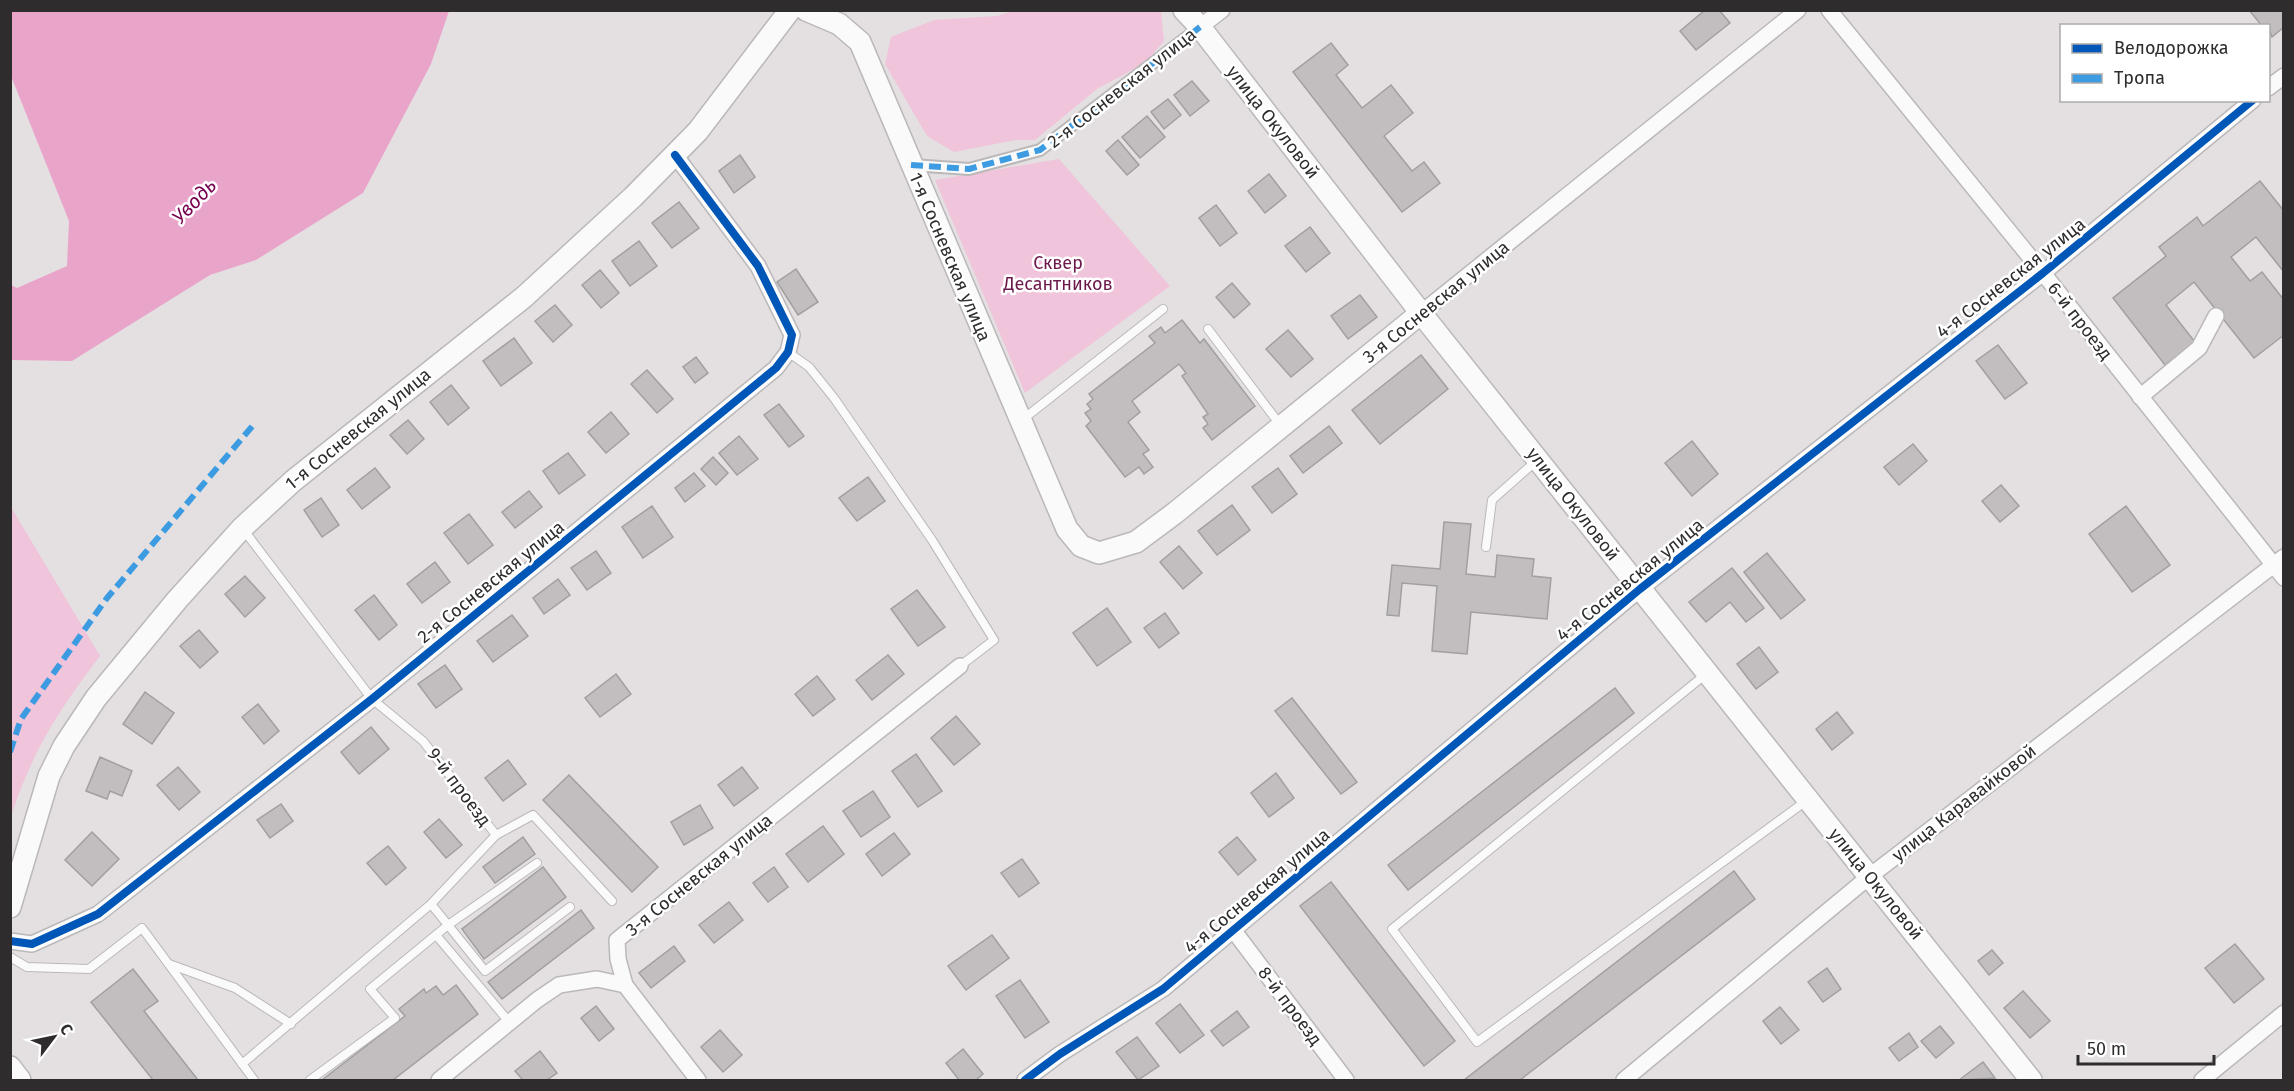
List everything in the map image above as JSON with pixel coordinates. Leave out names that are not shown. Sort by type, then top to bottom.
[{"type":"main road","name":"1-я Сосневская улица","points":[[10,907],[49,777],[73,730],[150,632],[242,528],[293,481],[524,297],[675,155],[725,98],[790,10]]},
{"type":"main road","name":"1-я Сосневская улица","points":[[806,10],[839,24],[860,42],[1067,529]]},
{"type":"main road","name":"улица Окуловой","points":[[1184,10],[1200,27],[1421,313],[2031,1080]]},
{"type":"main road","name":"3-я Сосневская улица","points":[[1067,529],[1081,546],[1099,553],[1136,542],[1282,427],[1421,313]]},
{"type":"main road","points":[[10,1067],[20,1080]]},
{"type":"street","name":"2-я Сосневская улица","points":[[911,165],[969,168],[1040,150],[1222,10]]},
{"type":"street","name":"3-я Сосневская улица","points":[[1421,313],[1798,10]]},
{"type":"street","name":"6-й проезд","points":[[1829,10],[2043,273],[2140,397],[2278,561],[2283,578]]},
{"type":"street","points":[[2270,86],[2283,76]]},
{"type":"street","name":"4-я Сосневская улица","points":[[1025,1080],[1060,1054],[1163,989],[1640,589],[2043,273],[2251,102]]},
{"type":"street","points":[[675,155],[758,266],[792,335],[788,352]]},
{"type":"street","points":[[2140,397],[2199,348],[2217,316]]},
{"type":"street","name":"2-я Сосневская улица","points":[[10,941],[32,944],[98,914],[372,699],[776,368],[788,352]]},
{"type":"street","name":"улица Каравайковой","points":[[1624,1080],[1870,876],[2278,561]]},
{"type":"street","name":"3-я Сосневская улица","points":[[625,985],[618,959],[617,940],[960,666]]},
{"type":"street","name":"8-й проезд","points":[[1234,931],[1346,1080]]},
{"type":"street","points":[[439,1080],[537,1000],[559,985],[597,979],[625,985],[698,1080]]},
{"type":"street","points":[[2202,1080],[2283,1013]]},
{"type":"lane","points":[[1021,421],[1163,309]]},
{"type":"lane","points":[[1208,329],[1282,427]]},
{"type":"lane","points":[[788,352],[809,368],[834,398],[932,540],[994,640],[960,666]]},
{"type":"lane","points":[[1486,548],[1491,500],[1538,459]]},
{"type":"lane","name":"9-й проезд","points":[[242,528],[372,699],[423,741],[496,836],[431,904],[242,1064]]},
{"type":"lane","points":[[1707,673],[1392,929],[1477,1042],[1808,800]]},
{"type":"lane","points":[[496,836],[533,815],[612,901]]},
{"type":"lane","points":[[310,1080],[395,1018],[370,989],[448,925],[537,863]]},
{"type":"lane","points":[[431,904],[485,971],[570,907]]},
{"type":"lane","points":[[10,957],[27,967],[89,969],[142,928],[254,1080]]},
{"type":"lane","points":[[436,935],[510,1023]]},
{"type":"lane","points":[[169,964],[235,988],[291,1024]]},
{"type":"green space","points":[[1016,10],[1161,11],[1164,41],[1145,63],[1097,89],[1035,140],[1016,140],[954,152],[927,136],[885,64],[891,37],[934,20],[997,16]]},
{"type":"green space","name":"Сквер Десантников","points":[[1059,159],[1170,286],[1025,393],[935,180]]},
{"type":"green space","points":[[11,507],[100,656],[71,695],[48,732],[28,771],[11,816]]},
{"type":"water","name":"Уводь","points":[[11,10],[449,11],[431,64],[363,193],[256,260],[210,275],[72,361],[11,360],[11,285],[17,288],[67,266],[69,221],[11,76]]},
{"type":"building","points":[[1705,10],[1719,10],[1730,23],[1696,50],[1680,31]]},
{"type":"building","points":[[2249,10],[2284,10],[2284,27],[2272,37],[2270,24],[2260,24]]},
{"type":"building","points":[[1331,43],[1348,65],[1336,75],[1362,108],[1391,85],[1413,113],[1384,136],[1412,171],[1424,162],[1440,183],[1402,212],[1293,72]]},
{"type":"building","points":[[1192,81],[1209,101],[1190,116],[1174,95]]},
{"type":"building","points":[[1168,99],[1181,115],[1164,129],[1151,112]]},
{"type":"building","points":[[1147,116],[1165,137],[1140,158],[1122,137]]},
{"type":"building","points":[[1118,140],[1139,165],[1127,175],[1106,151]]},
{"type":"building","points":[[740,155],[755,177],[734,193],[719,171]]},
{"type":"building","points":[[1269,174],[1286,196],[1265,213],[1248,191]]},
{"type":"building","points":[[2260,181],[2284,211],[2284,272],[2256,237],[2231,257],[2250,281],[2262,272],[2284,300],[2284,335],[2254,358],[2194,282],[2166,305],[2195,342],[2165,365],[2113,298],[2166,256],[2159,247],[2197,217],[2203,226]]},
{"type":"building","points":[[679,202],[699,228],[672,248],[652,223]]},
{"type":"building","points":[[1216,205],[1237,233],[1220,246],[1199,218]]},
{"type":"building","points":[[1310,227],[1330,253],[1306,272],[1285,246]]},
{"type":"building","points":[[639,241],[657,266],[630,286],[612,261]]},
{"type":"building","points":[[796,269],[818,302],[798,315],[777,282]]},
{"type":"building","points":[[600,270],[619,293],[601,308],[582,285]]},
{"type":"building","points":[[1232,283],[1250,304],[1234,318],[1216,297]]},
{"type":"building","points":[[1360,295],[1377,317],[1348,339],[1331,316]]},
{"type":"building","points":[[555,305],[572,325],[553,342],[535,321]]},
{"type":"building","points":[[1182,320],[1200,343],[1204,339],[1255,406],[1212,440],[1203,428],[1208,424],[1203,417],[1208,414],[1182,376],[1186,373],[1179,364],[1132,401],[1140,412],[1128,422],[1149,450],[1143,454],[1153,467],[1144,474],[1139,467],[1125,477],[1086,426],[1091,421],[1085,413],[1091,409],[1087,404],[1093,399],[1089,394],[1155,343],[1149,336],[1161,327],[1165,333]]},
{"type":"building","points":[[1288,330],[1313,359],[1291,377],[1266,349]]},
{"type":"building","points":[[514,338],[532,363],[501,386],[483,361]]},
{"type":"building","points":[[1998,345],[2027,383],[2005,399],[1976,361]]},
{"type":"building","points":[[1421,355],[1448,389],[1380,444],[1352,410]]},
{"type":"building","points":[[696,357],[708,373],[695,383],[683,367]]},
{"type":"building","points":[[647,370],[673,399],[657,413],[631,384]]},
{"type":"building","points":[[451,385],[469,408],[448,425],[430,402]]},
{"type":"building","points":[[779,404],[804,436],[789,447],[764,415]]},
{"type":"building","points":[[611,412],[629,434],[606,453],[588,432]]},
{"type":"building","points":[[408,420],[424,439],[407,454],[390,435]]},
{"type":"building","points":[[1329,426],[1342,443],[1303,473],[1290,456]]},
{"type":"building","points":[[739,436],[758,459],[737,475],[719,453]]},
{"type":"building","points":[[1692,441],[1718,474],[1692,496],[1665,463]]},
{"type":"building","points":[[1913,444],[1927,461],[1899,485],[1884,467]]},
{"type":"building","points":[[568,453],[585,475],[559,494],[543,471]]},
{"type":"building","points":[[713,457],[728,473],[716,485],[701,469]]},
{"type":"building","points":[[375,468],[390,487],[362,509],[347,490]]},
{"type":"building","points":[[1278,468],[1297,494],[1272,513],[1252,487]]},
{"type":"building","points":[[694,473],[705,486],[685,502],[675,488]]},
{"type":"building","points":[[868,477],[885,501],[857,521],[839,498]]},
{"type":"building","points":[[2001,485],[2019,506],[2000,522],[1982,501]]},
{"type":"building","points":[[529,491],[542,507],[515,528],[502,512]]},
{"type":"building","points":[[321,498],[339,525],[322,537],[304,510]]},
{"type":"building","points":[[1232,505],[1250,530],[1217,555],[1198,531]]},
{"type":"building","points":[[652,506],[673,537],[643,558],[622,527]]},
{"type":"building","points":[[2126,506],[2170,565],[2132,592],[2089,534]]},
{"type":"building","points":[[469,514],[493,545],[468,564],[444,533]]},
{"type":"building","points":[[1444,522],[1471,524],[1466,574],[1495,577],[1497,555],[1534,559],[1532,576],[1551,578],[1547,619],[1471,612],[1467,654],[1432,651],[1437,586],[1402,583],[1399,616],[1387,615],[1392,565],[1440,569]]},
{"type":"building","points":[[1179,546],[1202,573],[1183,589],[1160,562]]},
{"type":"building","points":[[596,551],[611,573],[587,590],[571,568]]},
{"type":"building","points":[[1767,553],[1805,600],[1781,619],[1744,572]]},
{"type":"building","points":[[435,562],[450,582],[422,603],[407,584]]},
{"type":"building","points":[[1732,568],[1764,608],[1746,622],[1730,602],[1706,622],[1689,602]]},
{"type":"building","points":[[245,576],[265,598],[245,617],[225,594]]},
{"type":"building","points":[[558,579],[570,595],[544,614],[533,598]]},
{"type":"building","points":[[917,590],[945,627],[918,646],[891,609]]},
{"type":"building","points":[[374,595],[397,625],[379,640],[355,610]]},
{"type":"building","points":[[1107,608],[1131,642],[1097,666],[1073,633]]},
{"type":"building","points":[[1165,613],[1179,633],[1159,648],[1144,628]]},
{"type":"building","points":[[512,615],[528,636],[493,662],[477,641]]},
{"type":"building","points":[[199,630],[218,652],[200,668],[180,646]]},
{"type":"building","points":[[1759,647],[1778,672],[1756,689],[1737,664]]},
{"type":"building","points":[[888,655],[904,674],[872,700],[856,680]]},
{"type":"building","points":[[445,665],[462,689],[436,708],[418,684]]},
{"type":"building","points":[[616,674],[631,694],[600,717],[585,698]]},
{"type":"building","points":[[817,676],[835,699],[813,716],[795,694]]},
{"type":"building","points":[[1615,688],[1634,713],[1408,890],[1388,865]]},
{"type":"building","points":[[145,692],[174,713],[152,744],[123,724]]},
{"type":"building","points":[[1292,698],[1357,782],[1341,794],[1275,711]]},
{"type":"building","points":[[258,704],[279,731],[264,744],[242,717]]},
{"type":"building","points":[[1837,712],[1853,733],[1832,750],[1816,729]]},
{"type":"building","points":[[956,716],[980,744],[954,765],[931,738]]},
{"type":"building","points":[[371,727],[389,749],[359,774],[341,752]]},
{"type":"building","points":[[916,754],[942,791],[918,807],[892,771]]},
{"type":"building","points":[[100,757],[132,771],[122,796],[110,791],[107,799],[86,791]]},
{"type":"building","points":[[508,760],[526,784],[503,801],[485,778]]},
{"type":"building","points":[[178,767],[200,792],[179,810],[157,785]]},
{"type":"building","points":[[742,767],[758,788],[734,806],[718,785]]},
{"type":"building","points":[[1276,773],[1294,798],[1269,817],[1251,793]]},
{"type":"building","points":[[569,775],[658,867],[632,892],[543,800]]},
{"type":"building","points":[[873,791],[890,817],[861,837],[843,811]]},
{"type":"building","points":[[281,804],[293,821],[270,838],[257,820]]},
{"type":"building","points":[[700,805],[713,828],[684,845],[671,822]]},
{"type":"building","points":[[439,819],[462,845],[446,858],[424,832]]},
{"type":"building","points":[[823,826],[844,854],[808,882],[786,854]]},
{"type":"building","points":[[92,832],[119,859],[92,886],[65,860]]},
{"type":"building","points":[[894,833],[910,854],[882,876],[866,854]]},
{"type":"building","points":[[523,837],[535,854],[495,883],[483,867]]},
{"type":"building","points":[[1237,837],[1256,860],[1238,875],[1219,852]]},
{"type":"building","points":[[388,846],[406,868],[386,885],[367,863]]},
{"type":"building","points":[[1022,859],[1039,883],[1019,897],[1001,873]]},
{"type":"building","points":[[543,867],[566,897],[484,959],[462,929]]},
{"type":"building","points":[[774,867],[788,887],[768,902],[753,883]]},
{"type":"building","points":[[1734,871],[1755,899],[1520,1080],[1464,1080]]},
{"type":"building","points":[[1331,882],[1455,1041],[1424,1066],[1300,906]]},
{"type":"building","points":[[729,902],[743,920],[714,943],[699,925]]},
{"type":"building","points":[[581,910],[594,928],[502,999],[488,982]]},
{"type":"building","points":[[992,935],[1009,958],[966,990],[948,966]]},
{"type":"building","points":[[2235,944],[2264,979],[2234,1003],[2205,968]]},
{"type":"building","points":[[674,946],[685,961],[651,988],[639,973]]},
{"type":"building","points":[[1992,950],[2003,963],[1989,975],[1978,961]]},
{"type":"building","points":[[1827,968],[1841,989],[1823,1002],[1808,982]]},
{"type":"building","points":[[133,969],[158,1001],[144,1011],[198,1080],[153,1080],[91,1002]]},
{"type":"building","points":[[1020,980],[1049,1022],[1025,1038],[996,996]]},
{"type":"building","points":[[456,985],[478,1014],[393,1080],[322,1080],[405,1016],[399,1009],[424,989],[426,993],[436,986],[443,995]]},
{"type":"building","points":[[2023,991],[2050,1021],[2030,1038],[2004,1008]]},
{"type":"building","points":[[1180,1004],[1204,1035],[1180,1053],[1156,1023]]},
{"type":"building","points":[[596,1006],[614,1029],[599,1041],[581,1018]]},
{"type":"building","points":[[1780,1007],[1799,1030],[1781,1044],[1763,1021]]},
{"type":"building","points":[[1237,1011],[1249,1027],[1223,1046],[1211,1031]]},
{"type":"building","points":[[1940,1026],[1954,1043],[1936,1058],[1921,1041]]},
{"type":"building","points":[[720,1030],[742,1055],[723,1072],[701,1047]]},
{"type":"building","points":[[1909,1033],[1918,1047],[1899,1061],[1889,1048]]},
{"type":"building","points":[[1137,1037],[1159,1066],[1138,1080],[1116,1052]]},
{"type":"building","points":[[963,1049],[983,1074],[976,1080],[959,1080],[946,1063]]},
{"type":"building","points":[[540,1051],[557,1073],[547,1080],[523,1080],[515,1071]]},
{"type":"building","points":[[1983,1062],[1995,1078],[1959,1080]]},
{"type":"marked path","points":[[911,165],[969,169],[1040,150],[1200,27]]},
{"type":"marked path","points":[[10,752],[21,719],[107,598],[255,423]]},
{"type":"cycle path","points":[[1025,1080],[1060,1054],[1163,989],[1640,589],[2043,273],[2251,102]]},
{"type":"cycle path","points":[[10,941],[32,944],[98,914],[372,699],[776,368],[788,352],[792,335],[758,266],[675,155]]}]
